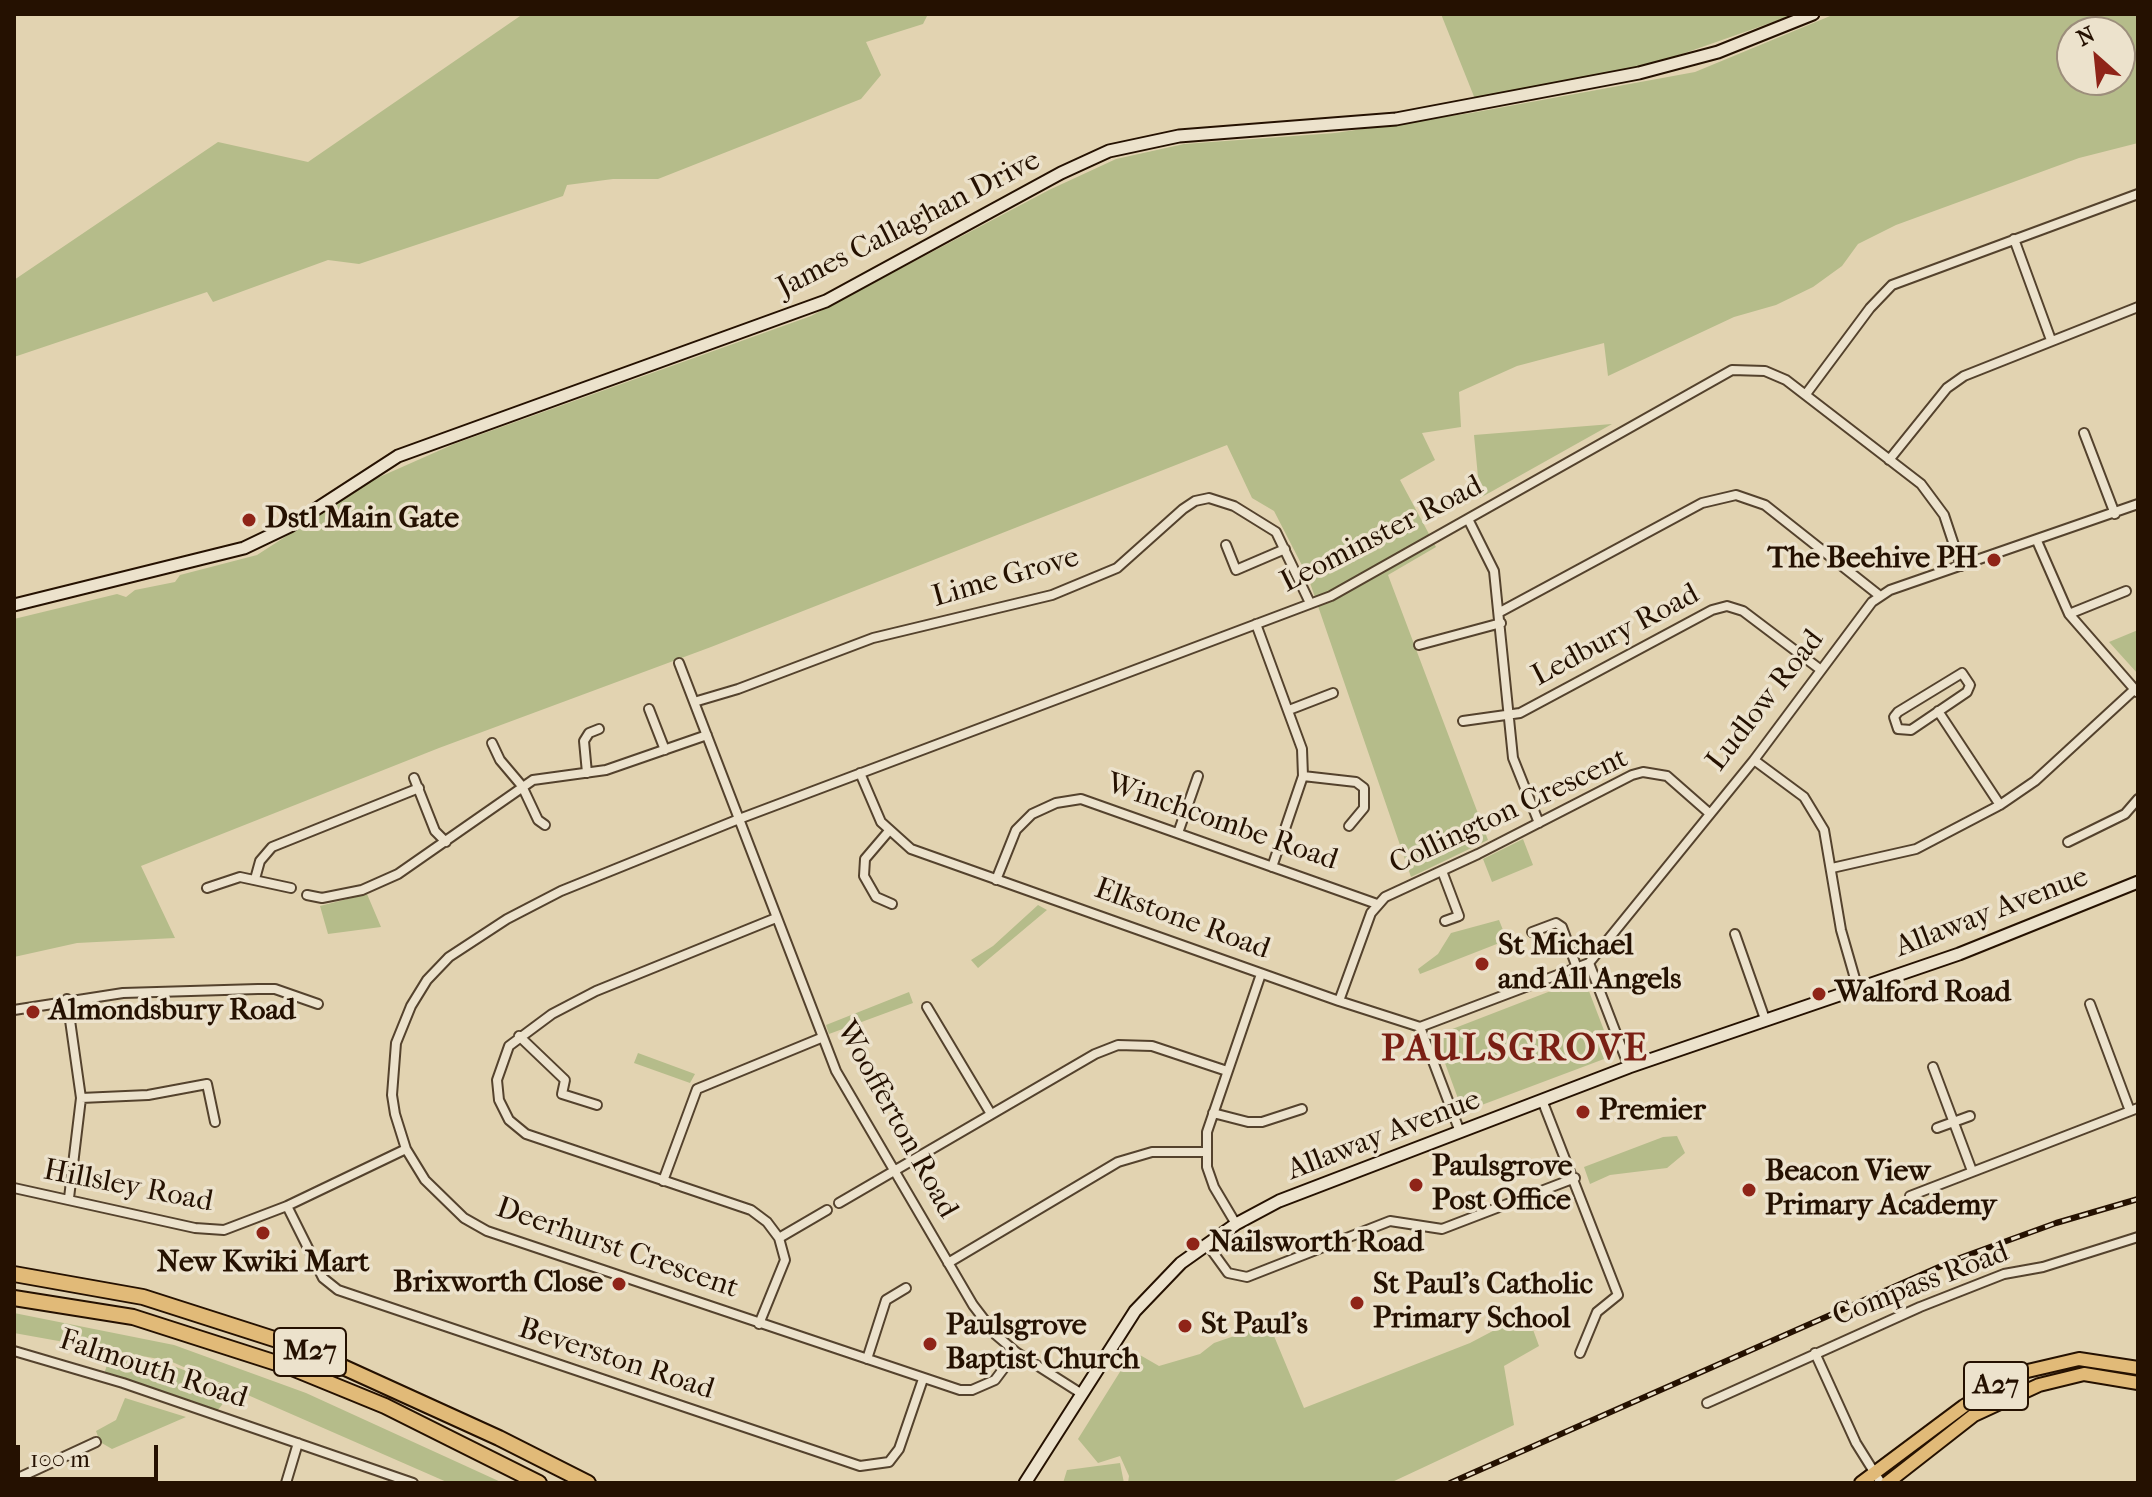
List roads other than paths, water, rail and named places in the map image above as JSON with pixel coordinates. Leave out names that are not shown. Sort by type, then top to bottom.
[{"type":"highway","name":"M27","points":[[14,1274],[143,1297],[299,1347],[499,1438],[588,1483]]},
{"type":"highway","name":"M27","points":[[14,1298],[133,1317],[292,1368],[385,1406],[539,1483]]},
{"type":"main road","name":"A27","points":[[1861,1483],[1878,1478],[1964,1406],[2019,1373],[2079,1359],[2138,1368]]},
{"type":"main road","name":"A27","points":[[1887,1483],[1974,1415],[2039,1385],[2084,1374],[2138,1383]]},
{"type":"street","name":"James Callaghan Drive","points":[[14,605],[244,548],[290,526],[398,456],[826,301],[1061,173],[1109,151],[1179,136],[1396,119],[1625,76],[1686,62],[1813,14]]},
{"type":"street","points":[[1806,394],[1870,308],[1892,285],[2138,194]]},
{"type":"street","points":[[2014,239],[2051,340]]},
{"type":"street","points":[[1889,460],[1947,388],[1964,376],[2138,307]]},
{"type":"street","name":"Leominster Road","points":[[739,819],[1331,596],[1720,374],[1742,369],[1765,371],[1806,394],[1921,484],[1941,509],[1961,566]]},
{"type":"street","points":[[2084,433],[2115,514]]},
{"type":"street","points":[[1500,612],[1702,503],[1736,495],[1765,505],[1880,596],[2138,504]]},
{"type":"street","name":"Lime Grove","points":[[694,702],[738,689],[873,638],[1032,601],[1110,572],[1195,501],[1220,499],[1276,532],[1310,603]]},
{"type":"street","points":[[1468,519],[1494,571],[1513,758],[1539,823]]},
{"type":"street","points":[[1832,868],[1916,849],[2000,805],[2035,781],[2136,691],[2069,614],[2037,541]]},
{"type":"street","points":[[1226,545],[1236,570],[1285,549]]},
{"type":"street","points":[[2069,614],[2126,591]]},
{"type":"street","name":"Ludlow Road","points":[[1589,963],[1708,812],[1754,760],[1880,596]]},
{"type":"street","name":"Ledbury Road","points":[[1510,713],[1520,713],[1712,610],[1727,606],[1743,611],[1821,670]]},
{"type":"street","points":[[1419,645],[1501,623]]},
{"type":"street","points":[[1256,624],[1302,749],[1303,776],[1272,867]]},
{"type":"street","name":"Woofferton Road","points":[[679,663],[836,1071],[973,1305],[996,1335],[1016,1352],[1082,1394]]},
{"type":"street","points":[[1962,673],[1970,685],[1967,692],[1938,711],[1904,732],[1894,723],[1898,712],[1962,673]]},
{"type":"street","points":[[1289,710],[1333,693]]},
{"type":"street","points":[[649,709],[665,750]]},
{"type":"street","points":[[1938,711],[2000,805]]},
{"type":"street","points":[[1463,721],[1510,713]]},
{"type":"street","points":[[587,773],[584,741],[589,733],[599,729]]},
{"type":"street","points":[[307,895],[322,898],[362,890],[410,867],[522,786],[554,775],[587,773],[707,735]]},
{"type":"street","points":[[492,743],[500,760],[522,786],[538,820],[545,825]]},
{"type":"street","points":[[1754,760],[1804,797],[1815,810],[1824,830],[1841,930],[1858,989]]},
{"type":"street","name":"Collington Crescent","points":[[1339,1001],[1377,904],[1385,897],[1643,772],[1667,776],[1708,812]]},
{"type":"street","points":[[860,773],[888,832],[865,859],[864,876],[876,897],[892,904]]},
{"type":"street","points":[[1178,833],[1198,776]]},
{"type":"street","points":[[1303,776],[1356,782],[1364,788],[1364,808],[1349,826]]},
{"type":"street","points":[[414,778],[435,831],[446,842]]},
{"type":"street","points":[[255,879],[260,861],[272,847],[419,788]]},
{"type":"street","name":"Winchcombe Road","points":[[996,880],[1016,830],[1032,814],[1056,803],[1081,799],[1377,904]]},
{"type":"street","points":[[2068,842],[2125,814],[2138,799]]},
{"type":"street","name":"Deerhurst Crescent","points":[[739,819],[561,891],[507,919],[449,957],[427,980],[411,1006],[396,1043],[392,1095],[406,1149],[439,1197],[464,1218],[487,1231],[923,1379],[972,1390],[995,1380],[1016,1352]]},
{"type":"street","name":"Elkstone Road","points":[[888,832],[911,849],[1261,974],[1420,1027]]},
{"type":"street","points":[[1442,871],[1459,916],[1445,921]]},
{"type":"street","points":[[207,888],[240,877],[291,888]]},
{"type":"street","name":"Allaway Avenue","points":[[1025,1483],[1135,1311],[1181,1263],[1236,1224],[1279,1201],[1629,1067],[2052,919],[2138,882]]},
{"type":"street","points":[[759,1324],[785,1260],[779,1238],[751,1210],[526,1134],[509,1120],[499,1100],[497,1080],[509,1046],[519,1036],[596,991],[776,918]]},
{"type":"street","points":[[1532,932],[1556,923],[1562,927],[1577,968]]},
{"type":"street","points":[[1735,934],[1765,1019]]},
{"type":"street","points":[[1460,1132],[1420,1027],[1589,963],[1629,1067]]},
{"type":"street","points":[[1236,1224],[1214,1187],[1205,1152],[1213,1113],[1261,974]]},
{"type":"street","points":[[14,1010],[67,999],[123,993],[258,989],[275,989],[318,1004]]},
{"type":"street","points":[[67,999],[81,1098],[69,1198]]},
{"type":"street","points":[[1910,1196],[2134,1109],[2090,1004]]},
{"type":"street","points":[[927,1007],[991,1114]]},
{"type":"street","points":[[519,1036],[565,1080],[562,1094],[597,1105]]},
{"type":"street","points":[[663,1181],[697,1089],[821,1038]]},
{"type":"street","points":[[839,1203],[1095,1054],[1118,1045],[1152,1046],[1227,1071]]},
{"type":"street","points":[[1933,1067],[1972,1171]]},
{"type":"street","points":[[81,1098],[148,1095],[207,1084],[215,1122]]},
{"type":"street","points":[[1542,1100],[1575,1178],[1618,1295],[1597,1312],[1580,1353]]},
{"type":"street","points":[[1213,1113],[1248,1122],[1262,1122],[1302,1109]]},
{"type":"street","points":[[1937,1128],[1970,1116]]},
{"type":"street","name":"Hillsley Road","points":[[14,1188],[204,1230],[243,1225],[406,1149]]},
{"type":"street","points":[[948,1263],[1118,1162],[1152,1152],[1205,1152]]},
{"type":"street","points":[[1207,1244],[1228,1273],[1247,1277],[1390,1221],[1442,1229],[1575,1178]]},
{"type":"street","name":"Beverston Road","points":[[287,1206],[323,1278],[338,1290],[860,1466],[889,1462],[899,1449],[923,1379]]},
{"type":"street","points":[[779,1238],[827,1210]]},
{"type":"street","name":"Compass Road","points":[[1707,1403],[1815,1353],[2012,1271],[2043,1267],[2138,1237]]},
{"type":"street","points":[[867,1359],[886,1300],[906,1288]]},
{"type":"street","name":"Falmouth Road","points":[[14,1351],[413,1483]]},
{"type":"street","name":"Compass Road","points":[[1815,1353],[1856,1443],[1878,1478]]},
{"type":"street","points":[[14,1480],[96,1442]]},
{"type":"street","points":[[286,1483],[298,1443]]},
{"type":"railway","points":[[1450,1483],[1957,1259],[2056,1223],[2138,1199]]},
{"type":"place","name":"Dstl Main Gate","points":[[249,520]]},
{"type":"place","name":"The Beehive PH","points":[[1994,560]]},
{"type":"place","name":"St Michael and All Angels","points":[[1482,964]]},
{"type":"place","name":"Walford Road","points":[[1819,994]]},
{"type":"place","name":"Almondsbury Road","points":[[33,1012]]},
{"type":"place","name":"Premier","points":[[1583,1112]]},
{"type":"place","name":"Paulsgrove Post Office","points":[[1416,1185]]},
{"type":"place","name":"Beacon View Primary Academy","points":[[1749,1190]]},
{"type":"place","name":"New Kwiki Mart","points":[[263,1233]]},
{"type":"place","name":"Nailsworth Road","points":[[1193,1244]]},
{"type":"place","name":"Brixworth Close","points":[[619,1284]]},
{"type":"place","name":"St Paul's Catholic Primary School","points":[[1357,1303]]},
{"type":"place","name":"St Paul's","points":[[1185,1326]]},
{"type":"place","name":"Paulsgrove Baptist Church","points":[[930,1344]]},
{"type":"district","name":"PAULSGROVE","points":[[1515,1051]]}]
